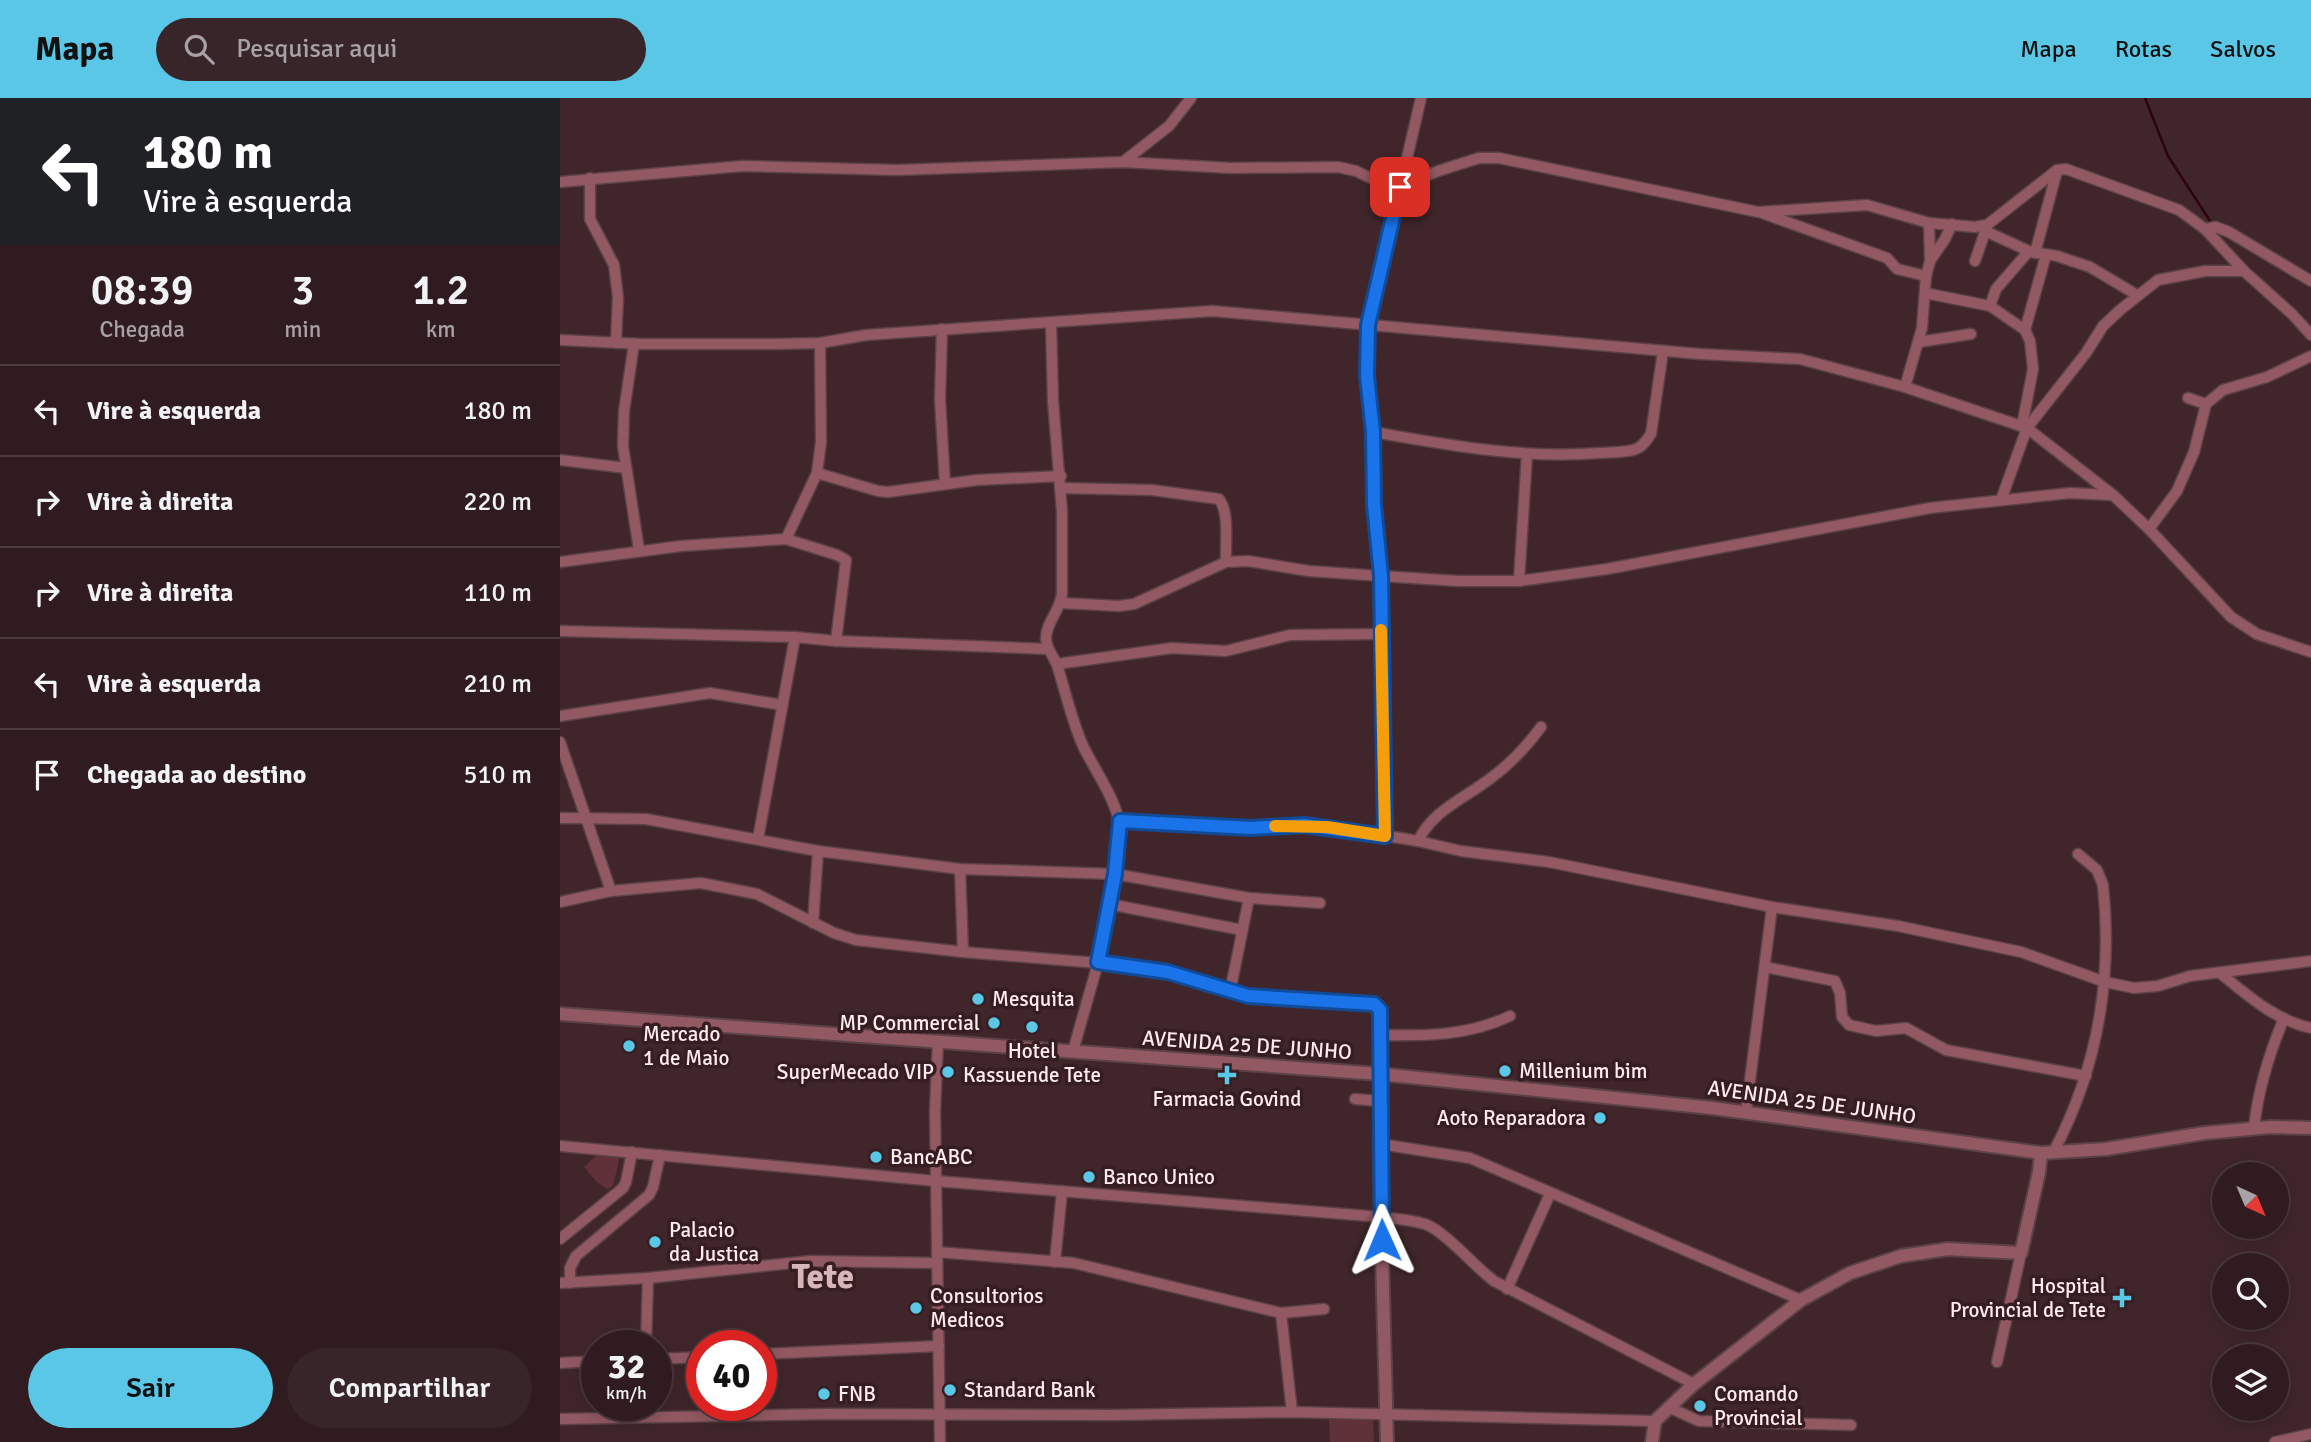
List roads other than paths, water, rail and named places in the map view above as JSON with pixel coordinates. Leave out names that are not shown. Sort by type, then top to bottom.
[{"type":"street","points":[[1123,162],[1169,126],[1191,98]]},
{"type":"street","points":[[1385,836],[1381,576],[1367,376],[1368,325],[1421,98]]},
{"type":"street","points":[[560,182],[742,166],[897,170],[1123,162],[1231,168],[1338,167],[1356,171],[1384,185],[1400,187],[1479,158],[1499,158],[1759,212],[1887,258],[1897,269],[1926,276]]},
{"type":"street","points":[[2025,330],[2036,253],[2057,170]]},
{"type":"street","points":[[1975,261],[1986,228],[2057,170],[2066,170],[2179,210],[2205,229],[2244,271],[2311,335]]},
{"type":"street","points":[[590,178],[590,219],[614,265],[618,297],[617,343]]},
{"type":"street","points":[[1759,212],[1867,205],[1929,223],[1986,228],[2036,253],[2057,256],[2090,267],[2137,295]]},
{"type":"street","points":[[1905,387],[1919,342],[1930,261],[1929,223]]},
{"type":"street","points":[[1930,261],[1952,224]]},
{"type":"street","points":[[2205,229],[2216,227],[2228,232],[2311,281]]},
{"type":"street","points":[[1990,306],[1996,289],[2036,253]]},
{"type":"street","points":[[2024,427],[2086,353],[2103,326],[2158,280],[2205,271],[2244,271]]},
{"type":"street","points":[[1925,293],[1990,306],[2025,330],[2030,341],[2033,369],[2024,427],[2001,500]]},
{"type":"street","points":[[560,340],[634,344],[820,343],[866,335],[1212,311],[1663,351],[1800,359],[1905,387],[2024,427],[2113,495],[2149,529],[2231,617],[2257,634],[2311,652]]},
{"type":"street","points":[[1051,323],[1053,401],[1061,488],[1061,603],[1046,637],[1075,726],[1120,821],[1115,874],[1098,962],[1073,1051]]},
{"type":"street","points":[[942,329],[940,399],[945,484]]},
{"type":"street","points":[[1919,342],[1971,334]]},
{"type":"street","points":[[786,539],[817,472],[821,442],[820,343]]},
{"type":"street","points":[[634,344],[624,411],[626,468],[639,550]]},
{"type":"street","points":[[1373,432],[1435,444],[1527,454],[1578,454],[1637,449],[1651,433],[1663,351]]},
{"type":"street","points":[[2149,529],[2177,491],[2194,452],[2206,404],[2223,390],[2267,377],[2311,356]]},
{"type":"street","points":[[2188,398],[2206,404]]},
{"type":"street","points":[[1519,581],[1527,454]]},
{"type":"street","points":[[560,460],[626,468]]},
{"type":"street","points":[[817,472],[888,492],[945,484],[1060,476]]},
{"type":"street","points":[[1061,488],[1152,489],[1219,499],[1222,501],[1224,514],[1226,562]]},
{"type":"street","points":[[1061,603],[1118,606],[1135,604],[1226,562],[1248,561],[1309,571],[1458,581],[1519,581],[1607,569],[1874,518],[2070,493],[2113,495]]},
{"type":"street","points":[[560,562],[596,559],[639,550],[786,539],[844,557],[846,560],[836,641]]},
{"type":"street","points":[[560,631],[795,637],[1048,649]]},
{"type":"street","points":[[1057,664],[1171,648],[1226,651],[1290,635],[1381,634]]},
{"type":"street","points":[[758,839],[795,637]]},
{"type":"street","points":[[560,716],[710,693],[782,705]]},
{"type":"street","points":[[1418,841],[1425,827],[1447,808],[1493,777],[1530,742],[1541,727]]},
{"type":"street","points":[[560,742],[611,891]]},
{"type":"street","points":[[560,818],[646,819],[818,851],[960,869],[1115,874],[1249,898],[1320,903]]},
{"type":"street","points":[[1120,821],[1251,828],[1304,825],[1418,841],[1461,851],[1549,862],[1772,907],[1898,926],[2021,953],[2105,982],[2134,988],[2147,988],[2190,976],[2311,961]]},
{"type":"street","points":[[813,923],[818,851]]},
{"type":"street","points":[[1997,1362],[2039,1172],[2047,1153],[2062,1136],[2086,1076],[2098,1031],[2105,982],[2103,885],[2097,870],[2078,853]]},
{"type":"street","points":[[960,869],[963,952]]},
{"type":"street","points":[[560,902],[611,891],[701,883],[757,894],[834,933],[856,940],[963,952],[1098,962],[1168,972],[1230,992],[1266,998],[1374,1004],[1380,1010],[1381,1217],[1387,1442]]},
{"type":"street","points":[[1230,992],[1249,898]]},
{"type":"street","points":[[1109,904],[1242,930]]},
{"type":"street","points":[[1746,1112],[1772,907]]},
{"type":"street","points":[[1765,967],[1835,981],[1840,993],[1842,1017],[1849,1025],[1876,1031],[1906,1028],[1946,1050],[2086,1076]]},
{"type":"street","points":[[2220,973],[2256,1002],[2284,1018],[2311,1028]]},
{"type":"street","name":"AVENIDA 25 DE JUNHO","points":[[560,1014],[1380,1074],[1746,1112],[2047,1153],[2106,1149],[2254,1128],[2311,1128]]},
{"type":"street","points":[[1380,1035],[1423,1036],[1451,1033],[1481,1028],[1510,1016]]},
{"type":"street","points":[[2254,1128],[2262,1082],[2272,1046],[2284,1018]]},
{"type":"street","points":[[938,1041],[935,1112],[940,1442]]},
{"type":"street","points":[[1355,1099],[1380,1101]]},
{"type":"street","points":[[1380,1144],[1470,1158],[1801,1300]]},
{"type":"street","points":[[560,1146],[936,1181],[1381,1217],[1425,1224],[1436,1230],[1477,1268],[1507,1289],[1694,1384]]},
{"type":"street","points":[[560,1239],[623,1188],[632,1152]]},
{"type":"street","points":[[660,1155],[652,1191],[576,1256],[565,1283],[648,1278],[811,1261],[937,1258],[1055,1262],[1074,1263],[1281,1313],[1324,1309]]},
{"type":"street","points":[[1055,1262],[1062,1191]]},
{"type":"street","points":[[1507,1289],[1550,1194]]},
{"type":"street","points":[[1652,1442],[1655,1421],[1694,1384],[1801,1300],[1850,1273],[1901,1256],[1948,1249],[2021,1253]]},
{"type":"street","points":[[646,1330],[648,1278]]},
{"type":"street","points":[[1281,1313],[1292,1412]]},
{"type":"street","points":[[777,1353],[939,1346]]},
{"type":"street","points":[[560,1363],[581,1362]]},
{"type":"street","points":[[1668,1407],[1699,1421],[1851,1425]]},
{"type":"street","points":[[560,1419],[827,1414],[1292,1412],[1655,1421]]},
{"type":"street","points":[[2275,1442],[2311,1434]]},
{"type":"waterway","points":[[2145,98],[2168,156],[2212,224]]},
{"type":"place","name":"Mesquita","points":[[978,999]]},
{"type":"place","name":"MP Commercial","points":[[994,1023]]},
{"type":"place","name":"Hotel Kassuende Tete","points":[[1032,1027]]},
{"type":"place","name":"Mercado 1 de Maio","points":[[629,1046]]},
{"type":"place","name":"Millenium bim","points":[[1505,1071]]},
{"type":"place","name":"SuperMecado VIP","points":[[948,1072]]},
{"type":"place","name":"Farmacia Govind","points":[[1227,1075]]},
{"type":"place","name":"Aoto Reparadora","points":[[1600,1118]]},
{"type":"place","name":"BancABC","points":[[876,1157]]},
{"type":"place","name":"Banco Unico","points":[[1089,1177]]},
{"type":"place","name":"Palacio da Justica","points":[[655,1242]]},
{"type":"place","name":"Hospital Provincial de Tete","points":[[2122,1298]]},
{"type":"place","name":"Consultorios Medicos","points":[[916,1308]]},
{"type":"place","name":"Standard Bank","points":[[950,1390]]},
{"type":"place","name":"FNB","points":[[824,1394]]},
{"type":"place","name":"Comando Provincial","points":[[1700,1406]]},
{"type":"district","name":"Tete","points":[[823,1276]]}]
